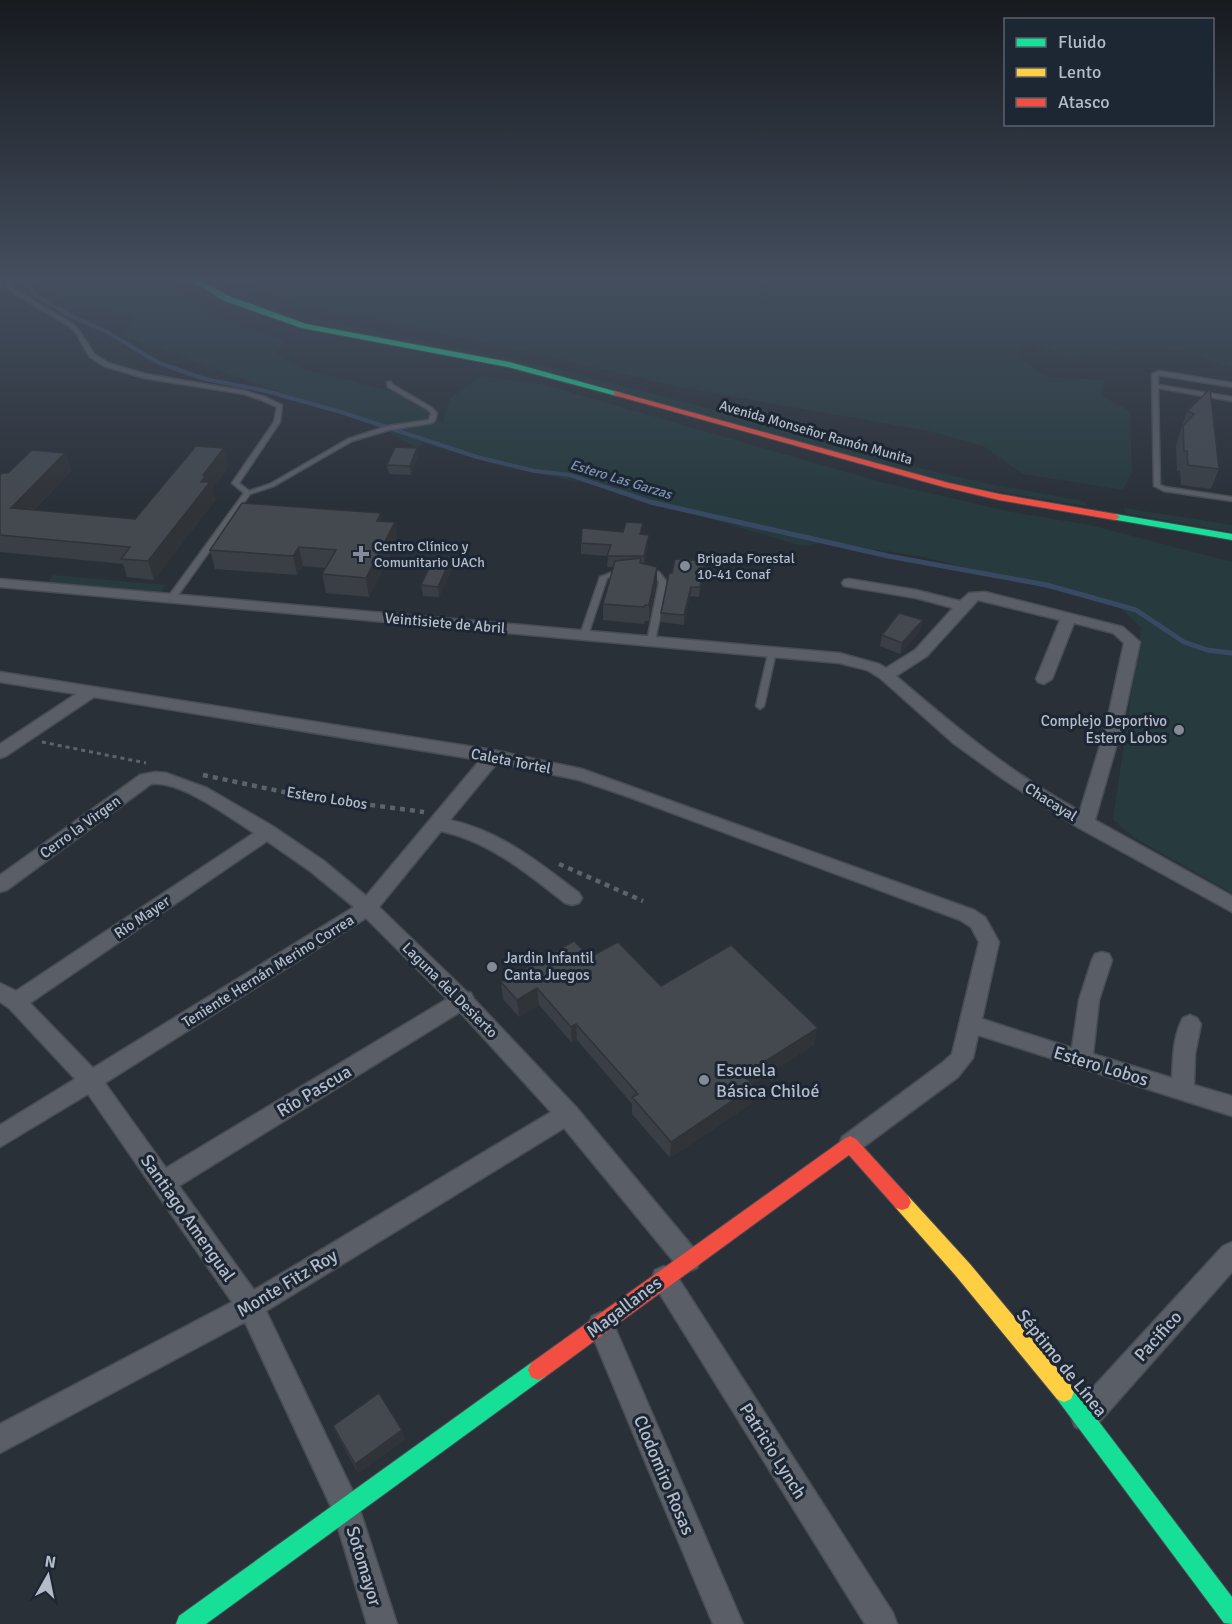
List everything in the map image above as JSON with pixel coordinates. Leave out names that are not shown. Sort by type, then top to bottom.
[{"type":"main road","name":"Avenida Monseñor Ramón Munita","points":[[456,355],[509,365],[947,485],[999,497],[1091,505],[1118,517],[1232,537]]},
{"type":"main road","name":"Avenida Monseñor Ramón Munita","points":[[513,355],[996,482]]},
{"type":"main road","points":[[1012,485],[1069,495]]},
{"type":"main road","points":[[1118,502],[1118,517]]},
{"type":"main road","name":"Magallanes","points":[[187,1624],[850,1144]]},
{"type":"main road","name":"Séptimo de Línea","points":[[850,1144],[963,1270],[1085,1418],[1232,1615]]},
{"type":"street","name":"Veintisiete de Abril","points":[[0,583],[772,652],[858,662],[886,675]]},
{"type":"street","points":[[849,583],[916,594],[963,606]]},
{"type":"street","points":[[886,675],[921,653],[974,596],[985,596],[1118,630],[1132,642],[1114,726],[1085,823]]},
{"type":"street","points":[[1044,679],[1068,618]]},
{"type":"street","name":"Chacayal","points":[[886,675],[960,739],[1009,775],[1085,823],[1232,905]]},
{"type":"street","name":"Caleta Tortel","points":[[0,677],[493,756],[582,776],[636,792],[950,908],[978,922],[989,942]]},
{"type":"street","points":[[0,752],[92,691]]},
{"type":"street","name":"Teniente Hernán Merino Correa","points":[[0,1137],[92,1082],[367,908],[493,756]]},
{"type":"street","name":"Cerro la Virgen","points":[[0,885],[146,780],[152,777],[163,778]]},
{"type":"street","name":"Laguna del Desierto","points":[[163,778],[200,792],[268,832],[319,867],[367,908],[464,999],[568,1114],[688,1260]]},
{"type":"street","points":[[441,821],[480,836],[518,855],[572,898]]},
{"type":"street","name":"Río Mayer","points":[[8,997],[268,832]]},
{"type":"street","name":"Magallanes","points":[[850,1144],[950,1070],[962,1058],[989,942]]},
{"type":"street","points":[[1082,1060],[1089,1000],[1102,960]]},
{"type":"street","name":"Santiago Amengual","points":[[8,997],[92,1082],[250,1306],[346,1508]]},
{"type":"street","name":"Río Pascua","points":[[164,1182],[464,999]]},
{"type":"street","name":"Estero Lobos","points":[[971,1024],[1232,1106]]},
{"type":"street","points":[[1183,1091],[1184,1054],[1190,1024]]},
{"type":"street","name":"Monte Fitz Roy","points":[[0,1440],[250,1306],[568,1114]]},
{"type":"street","name":"Pacifico","points":[[1085,1418],[1232,1254]]},
{"type":"street","name":"Patricio Lynch","points":[[664,1278],[882,1624]]},
{"type":"street","name":"Clodomiro Rosas","points":[[601,1325],[728,1624]]},
{"type":"street","name":"Sotomayor","points":[[346,1508],[382,1624]]},
{"type":"lane","points":[[93,355],[97,360],[111,367],[158,379],[255,396],[280,406],[277,422],[235,483],[248,493]]},
{"type":"lane","points":[[1232,385],[1155,374],[1157,486],[1232,499]]},
{"type":"lane","points":[[171,598],[248,493],[272,485],[350,440],[388,428],[432,421],[434,413],[429,408],[390,386],[389,382]]},
{"type":"lane","points":[[1155,386],[1232,399]]},
{"type":"lane","points":[[584,635],[604,578],[615,573],[636,570],[656,574],[663,582],[651,641]]},
{"type":"lane","points":[[760,706],[772,652]]},
{"type":"path","points":[[22,738],[148,764]]},
{"type":"path","name":"Estero Lobos","points":[[192,773],[303,796],[424,812],[441,821]]},
{"type":"path","points":[[556,863],[643,901]]},
{"type":"green space","points":[[176,355],[277,355],[303,369],[418,398],[442,424],[450,398],[483,376],[545,385],[881,482],[1012,512],[1090,525],[1232,562],[1232,893],[1133,837],[1113,819],[1141,628],[1119,607],[924,557],[828,542],[802,546],[596,485],[508,468],[422,443],[417,448],[384,429]]},
{"type":"green space","points":[[447,355],[493,355],[529,362],[684,402],[927,470],[1079,500],[1085,502],[1086,506],[962,485],[757,430]]},
{"type":"green space","points":[[542,355],[1014,355],[1046,377],[1105,380],[1101,396],[1130,411],[1132,472],[1123,490],[1023,474],[983,446],[928,431],[678,387]]},
{"type":"green space","points":[[1061,355],[1099,355],[1069,358]]},
{"type":"green space","points":[[1195,355],[1232,355],[1232,369]]},
{"type":"green space","points":[[1124,508],[1232,525],[1232,532],[1125,513]]},
{"type":"green space","points":[[53,575],[166,585],[161,592],[156,593],[55,584],[49,581]]},
{"type":"building","points":[[1210,389],[1219,469],[1188,465],[1187,451],[1184,451],[1183,426],[1194,414],[1187,411]]},
{"type":"building","points":[[196,446],[224,448],[203,475],[206,475],[201,482],[210,482],[148,561],[121,559],[130,547],[0,535],[0,475],[8,473],[32,450],[65,453],[11,508],[135,519]]},
{"type":"building","points":[[395,447],[417,448],[410,466],[387,465]]},
{"type":"building","points":[[242,503],[381,513],[377,521],[395,522],[366,578],[322,574],[336,550],[299,547],[293,556],[210,550]]},
{"type":"building","points":[[626,522],[643,523],[640,534],[649,535],[644,556],[607,556],[611,545],[581,543],[582,528],[623,532]]},
{"type":"building","points":[[641,558],[640,563],[657,567],[649,605],[644,607],[603,604],[615,561]]},
{"type":"building","points":[[675,559],[705,561],[700,587],[691,587],[684,615],[661,613],[669,573],[672,573]]},
{"type":"building","points":[[450,561],[438,587],[421,585],[431,564]]},
{"type":"building","points":[[899,613],[923,620],[902,643],[882,635]]},
{"type":"building","points":[[574,941],[590,957],[618,942],[661,986],[731,945],[818,1028],[743,1075],[754,1086],[671,1142],[632,1097],[638,1094],[576,1024],[571,1027],[537,988],[517,1000],[501,982]]},
{"type":"building","points":[[379,1393],[402,1430],[355,1464],[333,1426]]},
{"type":"waterway","name":"Estero Las Garzas","points":[[145,355],[159,363],[205,379],[266,391],[341,412],[477,457],[535,471],[570,475],[623,493]]},
{"type":"waterway","name":"Estero Las Garzas","points":[[618,491],[650,502],[888,556],[1047,585],[1136,610],[1184,642],[1207,650],[1232,653]]},
{"type":"traffic: fast","points":[[456,355],[509,365],[617,393]]},
{"type":"traffic: fast","points":[[1115,517],[1232,537]]},
{"type":"traffic: fast","points":[[187,1624],[538,1370]]},
{"type":"traffic: fast","points":[[1064,1392],[1232,1615]]},
{"type":"traffic: slow","points":[[902,1202],[963,1270],[1064,1392]]},
{"type":"traffic: jam","points":[[617,393],[947,485],[999,497],[1115,517]]},
{"type":"traffic: jam","points":[[538,1370],[850,1144],[902,1202]]},
{"type":"place","name":"Centro Clínico y Comunitario UACh","points":[[361,554]]},
{"type":"place","name":"Brigada Forestal 10-41 Conaf","points":[[685,566]]},
{"type":"place","name":"Complejo Deportivo Estero Lobos","points":[[1179,730]]},
{"type":"place","name":"Jardin Infantil Canta Juegos","points":[[492,967]]},
{"type":"place","name":"Escuela Básica Chiloé","points":[[704,1080]]}]
